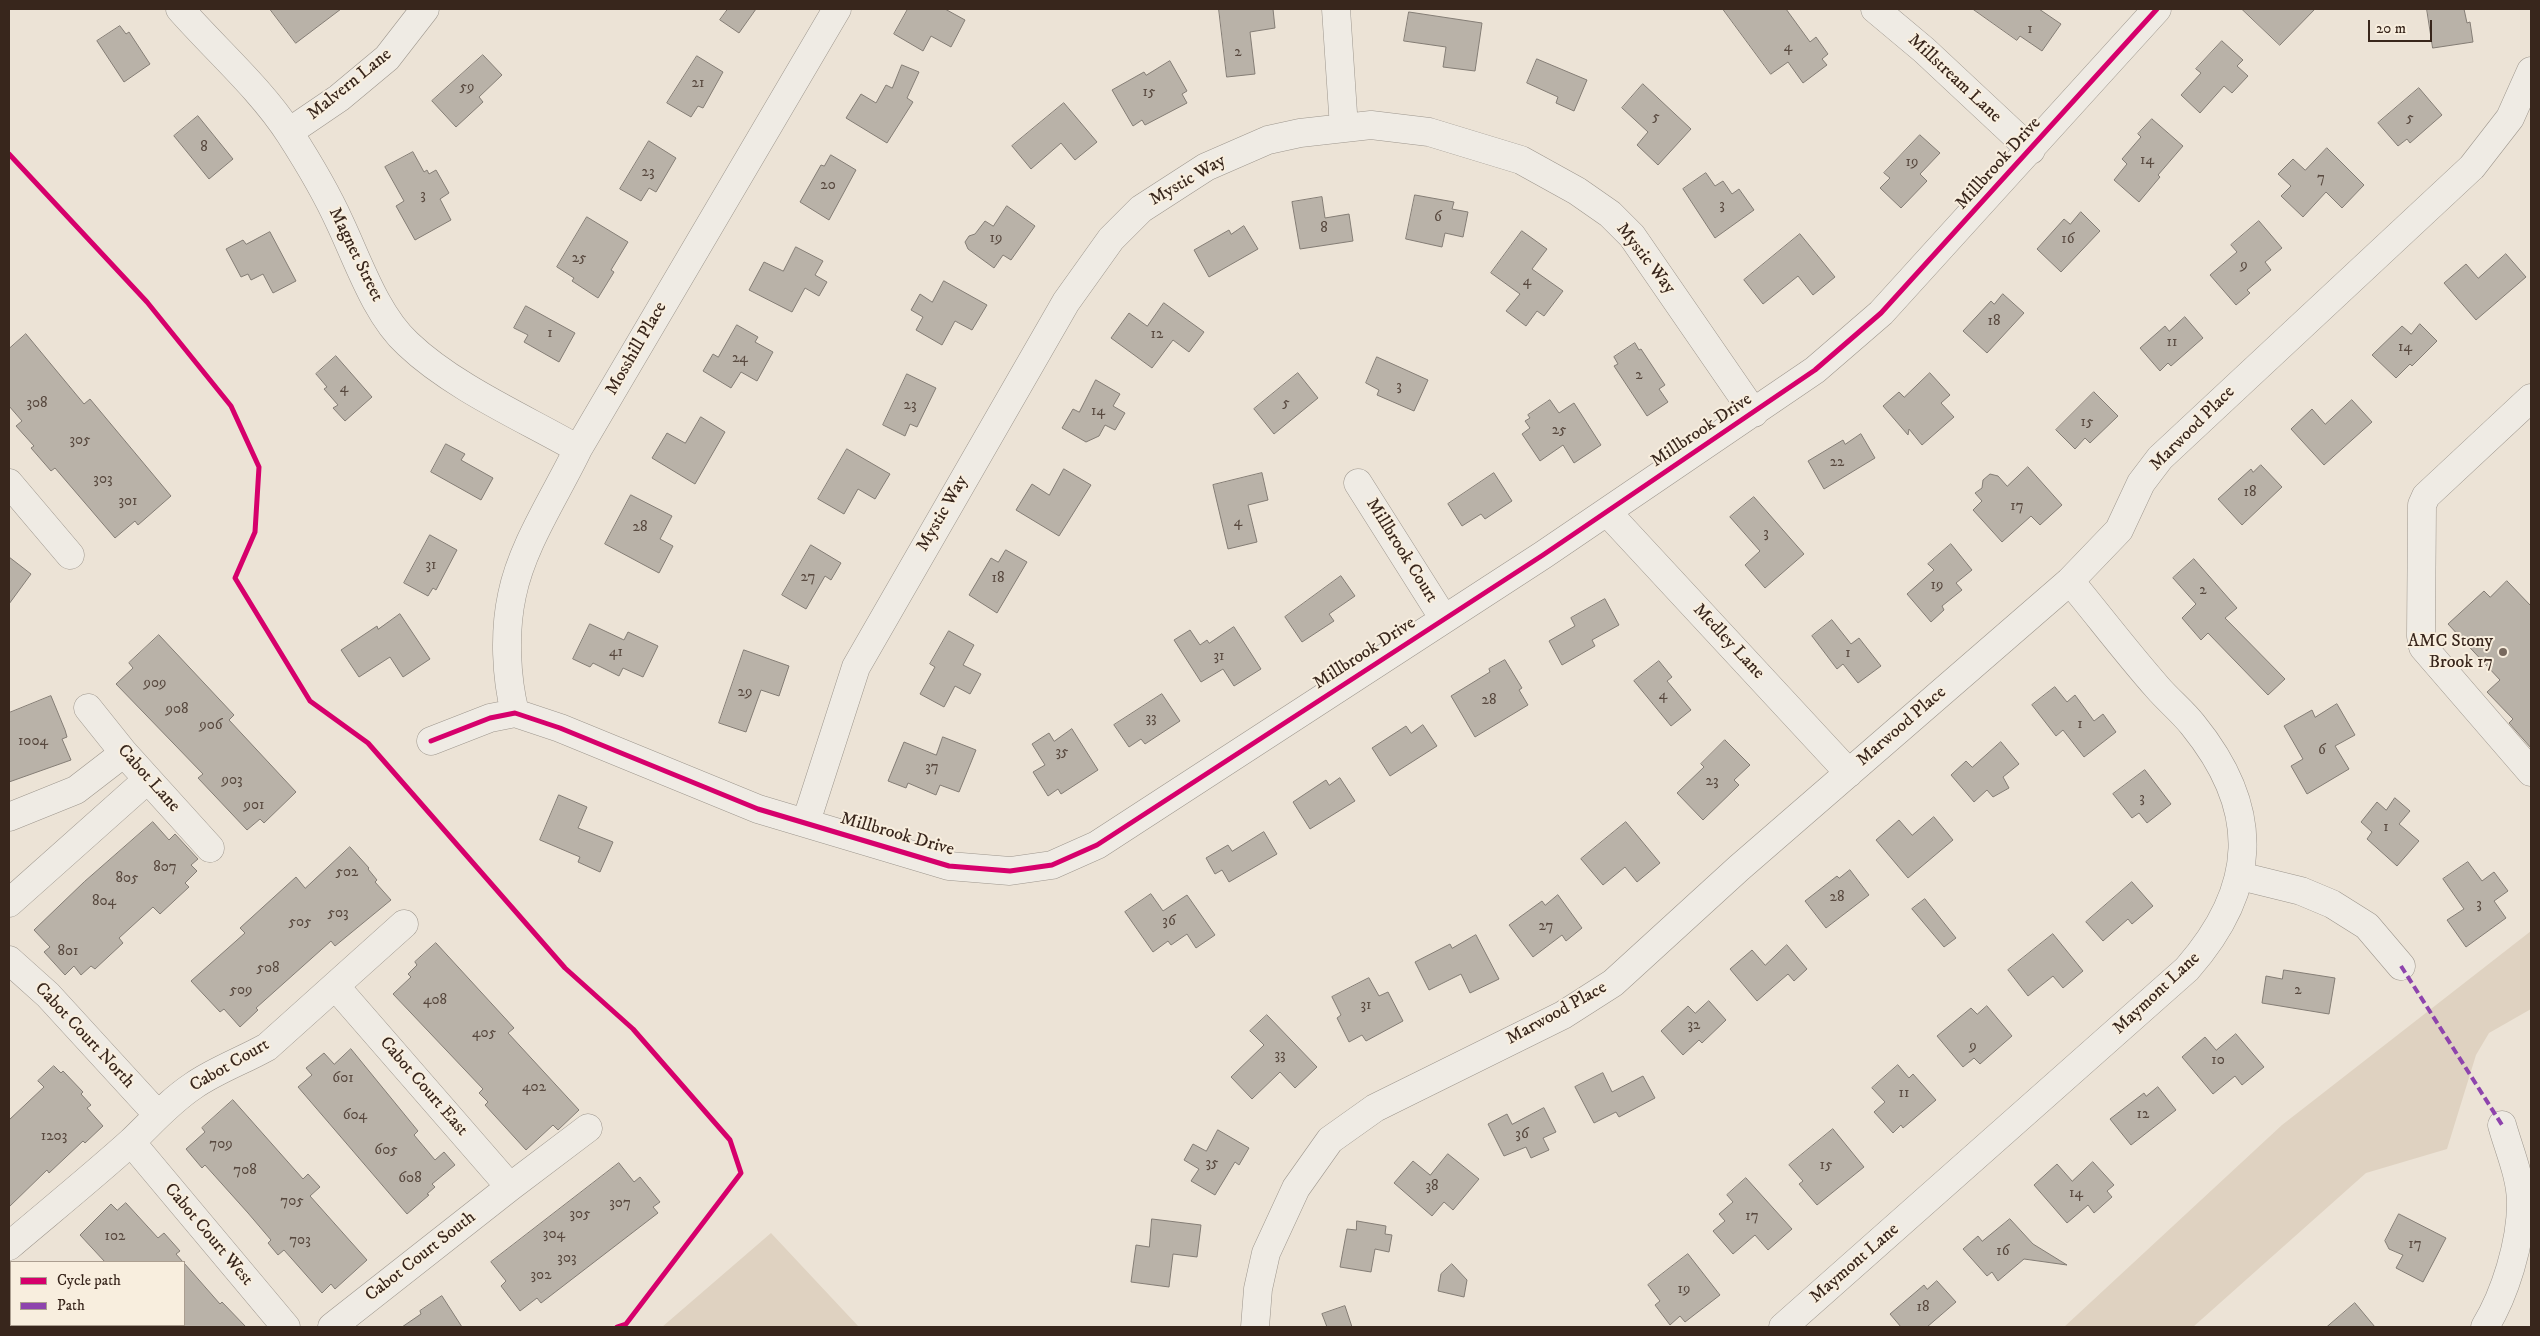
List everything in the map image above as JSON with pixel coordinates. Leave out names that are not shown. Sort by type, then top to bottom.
[{"type":"street","name":"Magnet Street","points":[[180,9],[255,90],[289,132],[330,201],[382,310],[406,343],[435,367],[578,449]]},
{"type":"street","name":"Malvern Lane","points":[[289,132],[339,98],[387,58],[425,9]]},
{"type":"street","name":"Mosshill Place","points":[[515,713],[510,691],[509,672],[512,595],[522,563],[541,520],[578,449],[836,9]]},
{"type":"street","points":[[1336,9],[1344,128]]},
{"type":"street","name":"Millstream Lane","points":[[1875,9],[1924,50],[2031,150]]},
{"type":"street","name":"Millbrook Drive","points":[[431,741],[490,718],[515,713],[560,728],[758,810],[806,822],[949,866],[1010,871],[1052,865],[1097,845],[1607,512],[1816,370],[1881,313],[2157,9]]},
{"type":"street","name":"Marwood Place","points":[[1255,1327],[1258,1289],[1266,1253],[1296,1188],[1330,1140],[1375,1108],[1563,1015],[1613,983],[1739,868],[2070,582],[2118,530],[2141,483],[2160,458],[2472,167],[2510,118],[2531,71]]},
{"type":"street","name":"Mystic Way","points":[[806,822],[856,667],[1066,302],[1111,240],[1140,209],[1206,167],[1268,140],[1300,133],[1371,125],[1429,132],[1521,160],[1577,191],[1610,214],[1632,236],[1754,413]]},
{"type":"street","points":[[2531,398],[2426,496],[2422,504],[2421,636],[2423,647],[2531,772]]},
{"type":"street","name":"Millbrook Court","points":[[1358,483],[1444,619]]},
{"type":"street","points":[[9,484],[70,555]]},
{"type":"street","name":"Medley Lane","points":[[1607,512],[1849,773]]},
{"type":"street","name":"Maymont Lane","points":[[1783,1327],[2187,969],[2208,946],[2226,916],[2240,876],[2240,810],[2226,773],[2193,724],[2157,687],[2070,582]]},
{"type":"street","name":"Cabot Lane","points":[[88,708],[147,780],[210,848]]},
{"type":"street","points":[[9,817],[76,790],[124,753]]},
{"type":"street","points":[[9,903],[147,780]]},
{"type":"street","points":[[2240,876],[2301,891],[2332,904],[2368,926],[2401,966]]},
{"type":"street","name":"Cabot Court","points":[[9,1246],[131,1142],[158,1114],[198,1082],[267,1047],[404,924]]},
{"type":"street","name":"Cabot Court North","points":[[9,960],[48,995],[158,1114]]},
{"type":"street","name":"Cabot Court East","points":[[336,987],[510,1187]]},
{"type":"street","points":[[2485,1327],[2505,1286],[2517,1237],[2521,1203],[2519,1183],[2502,1126]]},
{"type":"street","name":"Cabot Court South","points":[[332,1327],[588,1128]]},
{"type":"street","name":"Cabot Court West","points":[[131,1142],[286,1327]]},
{"type":"shaded area","points":[[2531,931],[2531,1009],[2489,1033],[2476,1055],[2447,1149],[2366,1173],[2193,1327],[2064,1327],[2282,1125]]},
{"type":"shaded area","points":[[771,1233],[859,1327],[662,1327]]},
{"type":"building","points":[[270,9],[341,9],[296,43]]},
{"type":"building","points":[[728,9],[756,9],[739,33],[720,20]]},
{"type":"building","points":[[908,9],[945,9],[965,20],[951,47],[931,36],[923,51],[894,34]]},
{"type":"building","points":[[1219,9],[1273,9],[1275,28],[1250,32],[1255,74],[1227,77]]},
{"type":"building","points":[[1723,9],[1786,9],[1810,42],[1816,37],[1828,54],[1822,59],[1827,65],[1803,83],[1788,62],[1771,74]]},
{"type":"building","points":[[1973,9],[2039,9],[2061,24],[2042,51],[2020,36],[2017,40]]},
{"type":"building","points":[[2242,9],[2315,9],[2280,45]]},
{"type":"building","points":[[2427,9],[2464,9],[2467,23],[2470,22],[2473,42],[2433,48]]},
{"type":"building","points":[[1409,12],[1482,23],[1475,71],[1443,67],[1446,47],[1404,41]]},
{"type":"building","points":[[120,26],[126,34],[129,32],[150,64],[124,82],[97,41]]},
{"type":"building","points":[[2222,41],[2243,60],[2237,66],[2248,76],[2232,93],[2224,86],[2200,113],[2181,95],[2201,73],[2196,69]]},
{"type":"building","points":[[483,55],[502,75],[479,97],[483,102],[456,127],[432,101]]},
{"type":"building","points":[[697,56],[723,72],[703,108],[698,106],[691,117],[667,103]]},
{"type":"building","points":[[1537,59],[1587,80],[1574,111],[1556,103],[1558,97],[1527,83]]},
{"type":"building","points":[[1170,61],[1187,91],[1182,94],[1187,103],[1145,125],[1142,120],[1133,126],[1112,90],[1144,72],[1146,75]]},
{"type":"building","points":[[902,65],[919,72],[907,98],[913,102],[887,143],[846,118],[861,94],[876,103],[886,85],[892,88]]},
{"type":"building","points":[[1643,84],[1691,129],[1658,165],[1637,145],[1648,132],[1622,108]]},
{"type":"building","points":[[2419,88],[2442,115],[2410,143],[2407,139],[2398,146],[2378,123]]},
{"type":"building","points":[[1064,103],[1097,142],[1075,160],[1061,143],[1031,169],[1012,146]]},
{"type":"building","points":[[198,116],[233,159],[209,179],[174,136]]},
{"type":"building","points":[[2152,119],[2183,146],[2158,175],[2160,177],[2139,202],[2114,180],[2127,164],[2122,159],[2141,137],[2138,134]]},
{"type":"building","points":[[1920,135],[1940,153],[1920,174],[1927,181],[1901,208],[1880,188],[1890,178],[1884,173]]},
{"type":"building","points":[[649,141],[676,158],[656,192],[649,188],[641,201],[620,189]]},
{"type":"building","points":[[2327,148],[2364,185],[2342,208],[2326,192],[2303,217],[2281,196],[2291,186],[2278,174],[2293,159],[2305,170]]},
{"type":"building","points":[[413,152],[424,172],[427,170],[429,174],[436,170],[449,193],[440,199],[451,220],[415,240],[396,206],[404,201],[385,167]]},
{"type":"building","points":[[831,155],[856,170],[829,220],[800,202],[821,165],[824,166]]},
{"type":"building","points":[[1706,173],[1715,186],[1723,181],[1732,194],[1739,189],[1754,210],[1715,238],[1683,189]]},
{"type":"building","points":[[1415,195],[1454,202],[1452,209],[1468,212],[1463,237],[1445,233],[1442,247],[1406,239]]},
{"type":"building","points":[[1322,197],[1325,218],[1349,214],[1353,241],[1300,249],[1292,202]]},
{"type":"building","points":[[1007,206],[1035,226],[1011,260],[1003,255],[994,268],[968,249],[965,242],[969,236],[975,234],[985,221],[993,226]]},
{"type":"building","points":[[2081,212],[2100,231],[2061,272],[2037,249],[2064,219],[2070,224]]},
{"type":"building","points":[[587,217],[628,242],[611,270],[614,272],[598,298],[572,281],[574,278],[557,267]]},
{"type":"building","points":[[2259,221],[2282,248],[2265,262],[2271,270],[2247,290],[2250,293],[2236,305],[2210,275],[2237,252],[2231,245]]},
{"type":"building","points":[[1244,226],[1258,249],[1209,277],[1194,250],[1229,230],[1231,234]]},
{"type":"building","points":[[1522,231],[1547,249],[1532,269],[1563,291],[1544,316],[1537,311],[1526,326],[1506,311],[1520,294],[1491,273]]},
{"type":"building","points":[[270,232],[296,281],[273,293],[263,274],[251,280],[248,274],[241,277],[226,249],[243,240],[246,244]]},
{"type":"building","points":[[1800,234],[1835,277],[1813,295],[1798,276],[1763,304],[1744,280]]},
{"type":"building","points":[[796,247],[823,261],[815,275],[827,282],[819,296],[805,288],[792,312],[749,290],[764,262],[783,271]]},
{"type":"building","points":[[2506,254],[2526,277],[2476,320],[2444,283],[2466,264],[2478,278]]},
{"type":"building","points":[[944,281],[987,305],[972,330],[955,321],[942,345],[916,330],[923,317],[911,310],[920,294],[932,302]]},
{"type":"building","points":[[2003,294],[2024,313],[1987,353],[1963,331],[1991,301],[1994,304]]},
{"type":"building","points":[[1164,303],[1204,332],[1189,352],[1173,340],[1152,368],[1111,338],[1129,313],[1147,326]]},
{"type":"building","points":[[526,306],[575,333],[559,362],[524,342],[528,335],[514,328]]},
{"type":"building","points":[[2185,317],[2203,338],[2171,366],[2168,363],[2160,371],[2140,348],[2165,326],[2169,331]]},
{"type":"building","points":[[2420,324],[2437,341],[2412,366],[2410,364],[2396,378],[2372,355],[2402,326],[2411,334]]},
{"type":"building","points":[[737,325],[758,337],[755,342],[773,352],[757,381],[741,372],[731,388],[703,371],[713,354],[718,357]]},
{"type":"building","points":[[26,334],[84,404],[90,399],[171,496],[138,525],[135,521],[115,538],[55,468],[51,471],[31,448],[34,446],[16,426],[22,421],[9,406],[9,349]]},
{"type":"building","points":[[1635,343],[1665,385],[1659,389],[1668,402],[1647,416],[1614,366],[1618,364],[1614,357]]},
{"type":"building","points":[[336,356],[372,397],[345,421],[333,408],[338,405],[324,389],[327,387],[316,374]]},
{"type":"building","points":[[1377,357],[1428,380],[1414,411],[1377,395],[1379,390],[1366,383]]},
{"type":"building","points":[[1298,373],[1318,398],[1274,434],[1254,409]]},
{"type":"building","points":[[1930,373],[1950,395],[1941,403],[1954,417],[1922,445],[1909,429],[1908,435],[1883,406],[1899,392],[1904,397]]},
{"type":"building","points":[[907,374],[936,388],[917,427],[910,424],[905,436],[883,425]]},
{"type":"building","points":[[1096,380],[1120,394],[1113,406],[1125,413],[1115,430],[1105,425],[1099,436],[1086,442],[1062,428],[1073,409],[1079,412]]},
{"type":"building","points":[[2094,392],[2118,416],[2090,443],[2085,438],[2075,449],[2056,430]]},
{"type":"building","points":[[1550,400],[1559,413],[1574,403],[1601,445],[1574,463],[1563,445],[1540,461],[1522,434],[1530,428],[1525,421],[1530,418],[1528,415]]},
{"type":"building","points":[[2352,400],[2372,422],[2324,465],[2291,429],[2312,409],[2325,424]]},
{"type":"building","points":[[701,417],[725,432],[695,484],[652,458],[667,433],[685,443]]},
{"type":"building","points":[[1861,434],[1875,458],[1824,489],[1808,461],[1843,440],[1845,444]]},
{"type":"building","points":[[446,444],[465,454],[461,460],[493,478],[481,500],[431,472]]},
{"type":"building","points":[[847,449],[890,474],[875,499],[858,489],[844,514],[818,499]]},
{"type":"building","points":[[2261,465],[2282,487],[2242,525],[2218,499],[2251,469],[2253,472]]},
{"type":"building","points":[[2028,467],[2062,505],[2040,525],[2031,516],[2002,542],[1973,510],[1982,501],[1975,493],[1982,488],[1983,480],[1990,474],[1998,476],[2007,486]]},
{"type":"building","points":[[1064,469],[1091,485],[1059,536],[1016,510],[1032,484],[1049,495]]},
{"type":"building","points":[[1262,473],[1268,500],[1248,505],[1257,542],[1228,549],[1213,485]]},
{"type":"building","points":[[1494,473],[1512,501],[1485,519],[1481,514],[1462,526],[1448,504]]},
{"type":"building","points":[[631,495],[672,516],[660,539],[673,546],[659,573],[605,544]]},
{"type":"building","points":[[1754,497],[1804,554],[1765,588],[1745,565],[1760,551],[1730,517]]},
{"type":"building","points":[[430,535],[457,550],[436,590],[433,588],[428,596],[404,583]]},
{"type":"building","points":[[1951,544],[1972,570],[1956,583],[1962,590],[1942,606],[1944,610],[1931,622],[1907,594],[1934,570],[1928,564]]},
{"type":"building","points":[[811,545],[841,563],[831,580],[825,576],[806,609],[782,595]]},
{"type":"building","points":[[1006,550],[1027,562],[997,613],[969,595],[991,558],[998,562]]},
{"type":"building","points":[[9,557],[31,574],[9,604]]},
{"type":"building","points":[[2194,559],[2237,608],[2225,618],[2285,679],[2268,695],[2208,633],[2201,640],[2182,618],[2196,604],[2173,578]]},
{"type":"building","points":[[1341,576],[1355,596],[1329,614],[1334,621],[1302,642],[1285,617]]},
{"type":"building","name":"AMC Stony Brook 17","points":[[2507,581],[2531,606],[2531,748],[2509,723],[2513,719],[2487,692],[2500,680],[2448,624],[2484,591],[2490,597]]},
{"type":"building","points":[[1605,599],[1619,625],[1592,640],[1595,646],[1562,665],[1549,641],[1575,626],[1571,618]]},
{"type":"building","points":[[400,614],[430,659],[403,677],[390,657],[359,677],[341,650],[377,626],[378,629]]},
{"type":"building","points":[[1832,620],[1851,644],[1859,638],[1881,666],[1858,683],[1843,664],[1837,669],[1812,636]]},
{"type":"building","points":[[590,624],[624,640],[628,632],[658,646],[643,677],[623,668],[619,676],[593,663],[590,667],[573,659]]},
{"type":"building","points":[[1234,627],[1261,669],[1234,686],[1223,669],[1201,682],[1174,640],[1190,630],[1200,645],[1207,640],[1209,643]]},
{"type":"building","points":[[949,631],[974,645],[963,665],[981,674],[970,694],[955,686],[944,707],[920,694],[935,667],[930,664]]},
{"type":"building","points":[[159,635],[234,715],[229,720],[296,792],[264,823],[260,819],[247,830],[198,778],[203,774],[116,684],[133,668],[129,663]]},
{"type":"building","points":[[744,650],[789,666],[779,696],[761,690],[746,732],[719,723]]},
{"type":"building","points":[[1505,660],[1522,688],[1519,690],[1528,705],[1475,737],[1451,696],[1490,672],[1489,669]]},
{"type":"building","points":[[1659,661],[1672,677],[1667,681],[1691,710],[1671,726],[1634,681]]},
{"type":"building","points":[[2055,687],[2067,702],[2075,695],[2094,721],[2103,714],[2116,732],[2084,757],[2063,730],[2056,736],[2032,705]]},
{"type":"building","points":[[1162,694],[1180,721],[1145,744],[1141,739],[1129,747],[1114,725]]},
{"type":"building","points":[[51,696],[65,730],[67,737],[62,739],[71,760],[9,782],[9,713]]},
{"type":"building","points":[[2337,704],[2355,735],[2335,746],[2349,769],[2307,794],[2291,766],[2303,759],[2284,726],[2312,710],[2315,717]]},
{"type":"building","points":[[1423,725],[1437,746],[1390,776],[1372,748],[1406,726],[1411,733]]},
{"type":"building","points":[[1072,729],[1098,770],[1061,794],[1058,789],[1048,796],[1033,772],[1045,765],[1032,744],[1049,733],[1054,741]]},
{"type":"building","points":[[943,737],[976,750],[959,792],[940,785],[936,795],[908,783],[906,788],[888,781],[904,742],[936,755]]},
{"type":"building","points":[[1725,740],[1750,765],[1734,780],[1739,785],[1703,820],[1677,793],[1704,767],[1701,764]]},
{"type":"building","points":[[2001,742],[2019,764],[2003,777],[2009,788],[1993,797],[1987,790],[1974,802],[1951,775],[1966,761],[1972,767]]},
{"type":"building","points":[[2145,770],[2171,804],[2147,823],[2139,813],[2132,818],[2113,794]]},
{"type":"building","points":[[1340,778],[1355,801],[1310,829],[1293,802],[1326,780],[1329,785]]},
{"type":"building","points":[[559,795],[587,807],[578,828],[613,842],[600,872],[578,862],[580,857],[540,840]]},
{"type":"building","points":[[2395,798],[2410,811],[2399,824],[2419,841],[2397,866],[2367,839],[2372,832],[2361,822],[2377,802],[2386,810]]},
{"type":"building","points":[[1934,817],[1953,840],[1908,878],[1876,840],[1899,820],[1912,835]]},
{"type":"building","points":[[153,822],[169,840],[175,834],[198,859],[191,865],[197,871],[185,883],[189,887],[160,914],[153,907],[119,938],[123,943],[95,969],[91,966],[81,975],[74,966],[65,975],[44,952],[50,947],[34,930],[84,882]]},
{"type":"building","points":[[1626,822],[1660,863],[1637,882],[1625,867],[1603,885],[1581,859]]},
{"type":"building","points":[[1264,832],[1277,854],[1229,882],[1222,870],[1215,874],[1206,858],[1228,845],[1232,851]]},
{"type":"building","points":[[350,847],[369,868],[377,880],[375,882],[391,900],[335,946],[331,941],[256,1008],[258,1010],[240,1027],[224,1009],[220,1012],[191,981],[245,933],[240,928],[296,877],[305,888]]},
{"type":"building","points":[[2468,862],[2482,881],[2494,872],[2508,891],[2494,901],[2506,918],[2466,947],[2447,920],[2464,909],[2443,879]]},
{"type":"building","points":[[1850,870],[1869,895],[1826,928],[1805,901],[1837,876],[1839,878]]},
{"type":"building","points":[[2132,882],[2153,906],[2132,924],[2128,919],[2103,941],[2086,922]]},
{"type":"building","points":[[1151,894],[1163,911],[1187,895],[1215,935],[1196,948],[1187,934],[1171,945],[1168,941],[1153,952],[1125,912]]},
{"type":"building","points":[[1558,895],[1582,928],[1566,941],[1562,935],[1533,957],[1509,925],[1542,901],[1545,905]]},
{"type":"building","points":[[1925,899],[1956,938],[1944,947],[1912,909]]},
{"type":"building","points":[[2053,934],[2083,971],[2063,988],[2053,976],[2028,996],[2008,970]]},
{"type":"building","points":[[1476,935],[1499,979],[1470,993],[1461,974],[1429,990],[1415,962],[1450,944],[1452,948]]},
{"type":"building","points":[[436,943],[514,1028],[508,1033],[579,1110],[558,1130],[553,1125],[526,1150],[485,1105],[488,1102],[479,1093],[483,1089],[393,994],[411,977],[408,974],[417,965],[415,962]]},
{"type":"building","points":[[1787,945],[1807,969],[1794,981],[1788,974],[1757,1001],[1730,969],[1752,950],[1765,965]]},
{"type":"building","points":[[2284,970],[2335,978],[2329,1014],[2262,1003],[2266,976],[2282,979]]},
{"type":"building","points":[[1369,978],[1379,996],[1388,992],[1403,1021],[1366,1041],[1362,1035],[1349,1042],[1337,1018],[1341,1015],[1332,997]]},
{"type":"building","points":[[1709,1001],[1726,1020],[1702,1043],[1699,1040],[1683,1055],[1661,1031],[1688,1006],[1695,1013]]},
{"type":"building","points":[[1987,1006],[2012,1036],[1980,1064],[1974,1058],[1963,1067],[1937,1036],[1971,1008],[1977,1014]]},
{"type":"building","points":[[1267,1015],[1317,1067],[1295,1088],[1280,1072],[1252,1099],[1231,1077],[1264,1045],[1250,1031]]},
{"type":"building","points":[[2236,1034],[2264,1067],[2242,1085],[2235,1076],[2213,1094],[2182,1057],[2205,1037],[2216,1050]]},
{"type":"building","points":[[351,1049],[418,1131],[414,1135],[435,1160],[444,1152],[455,1165],[432,1184],[435,1187],[427,1194],[429,1195],[407,1214],[298,1087],[312,1075],[306,1068],[324,1053],[334,1064]]},
{"type":"building","points":[[1898,1065],[1909,1078],[1913,1074],[1936,1100],[1903,1128],[1901,1125],[1893,1133],[1874,1112],[1885,1102],[1872,1088]]},
{"type":"building","points":[[54,1066],[61,1073],[63,1071],[83,1092],[81,1094],[91,1105],[87,1108],[103,1126],[85,1143],[83,1141],[49,1173],[47,1170],[9,1207],[9,1120],[44,1087],[38,1081]]},
{"type":"building","points":[[1603,1073],[1612,1092],[1643,1076],[1655,1098],[1619,1117],[1616,1112],[1594,1123],[1575,1087]]},
{"type":"building","points":[[2158,1087],[2176,1110],[2131,1145],[2110,1119],[2144,1093],[2146,1096]]},
{"type":"building","points":[[233,1100],[303,1179],[308,1174],[320,1187],[310,1196],[367,1260],[335,1289],[331,1284],[322,1293],[284,1250],[278,1255],[268,1243],[271,1240],[248,1213],[205,1165],[202,1168],[186,1149],[205,1132],[202,1128]]},
{"type":"building","points":[[1544,1108],[1556,1132],[1543,1138],[1549,1150],[1531,1158],[1526,1147],[1504,1156],[1488,1124],[1507,1114],[1512,1124]]},
{"type":"building","points":[[1833,1129],[1864,1167],[1817,1205],[1799,1184],[1803,1181],[1789,1165]]},
{"type":"building","points":[[1218,1130],[1249,1148],[1239,1165],[1235,1162],[1215,1195],[1191,1181],[1199,1169],[1184,1160],[1193,1144],[1206,1151]]},
{"type":"building","points":[[1448,1154],[1479,1179],[1453,1210],[1444,1202],[1432,1216],[1394,1183],[1413,1161],[1430,1175]]},
{"type":"building","points":[[2093,1162],[2114,1185],[2107,1191],[2112,1197],[2094,1213],[2088,1205],[2067,1223],[2034,1185],[2057,1164],[2072,1181]]},
{"type":"building","points":[[619,1163],[634,1182],[640,1177],[660,1202],[653,1207],[658,1213],[541,1303],[537,1298],[520,1311],[501,1286],[506,1281],[491,1262]]},
{"type":"building","points":[[1746,1178],[1792,1229],[1768,1250],[1755,1235],[1733,1254],[1713,1231],[1725,1221],[1719,1214],[1733,1202],[1727,1195]]},
{"type":"building","points":[[126,1203],[158,1238],[164,1233],[180,1251],[176,1254],[182,1261],[104,1261],[80,1235],[111,1204],[117,1210]]},
{"type":"building","points":[[2399,1214],[2446,1238],[2423,1282],[2396,1268],[2403,1255],[2389,1249],[2385,1241]]},
{"type":"building","points":[[1152,1219],[1201,1225],[1197,1257],[1173,1254],[1169,1287],[1131,1282],[1136,1245],[1149,1247]]},
{"type":"building","points":[[2010,1219],[2033,1244],[2067,1265],[2024,1259],[1998,1281],[1992,1272],[1987,1276],[1963,1249],[1978,1236],[1982,1241]]},
{"type":"building","points":[[1357,1221],[1386,1226],[1385,1234],[1392,1235],[1389,1252],[1375,1249],[1371,1272],[1340,1267],[1347,1229],[1356,1230]]},
{"type":"building","points":[[1688,1254],[1720,1295],[1685,1322],[1680,1316],[1670,1325],[1655,1305],[1660,1301],[1648,1285]]},
{"type":"building","points":[[185,1264],[220,1304],[222,1302],[246,1327],[184,1327]]},
{"type":"building","points":[[1452,1264],[1467,1280],[1464,1297],[1438,1291],[1441,1274]]},
{"type":"building","points":[[1937,1281],[1956,1302],[1927,1327],[1901,1327],[1890,1314],[1924,1285],[1927,1289]]},
{"type":"building","points":[[442,1296],[462,1327],[402,1327],[421,1314],[420,1311]]},
{"type":"building","points":[[2355,1303],[2375,1327],[2327,1327]]},
{"type":"building","points":[[1345,1306],[1352,1327],[1327,1327],[1322,1314]]},
{"type":"marked path","points":[[2401,966],[2502,1125]]},
{"type":"cycle path","points":[[431,741],[490,718],[515,713],[560,728],[758,809],[949,866],[1010,871],[1052,865],[1097,845],[1543,555],[1815,370],[1881,313],[2157,9]]},
{"type":"cycle path","points":[[9,154],[147,302],[231,406],[259,467],[255,532],[235,578],[310,701],[368,743],[565,968],[633,1029],[730,1140],[741,1173],[626,1324],[617,1327]]},
{"type":"place","name":"AMC Stony Brook 17","points":[[2503,652]]}]
